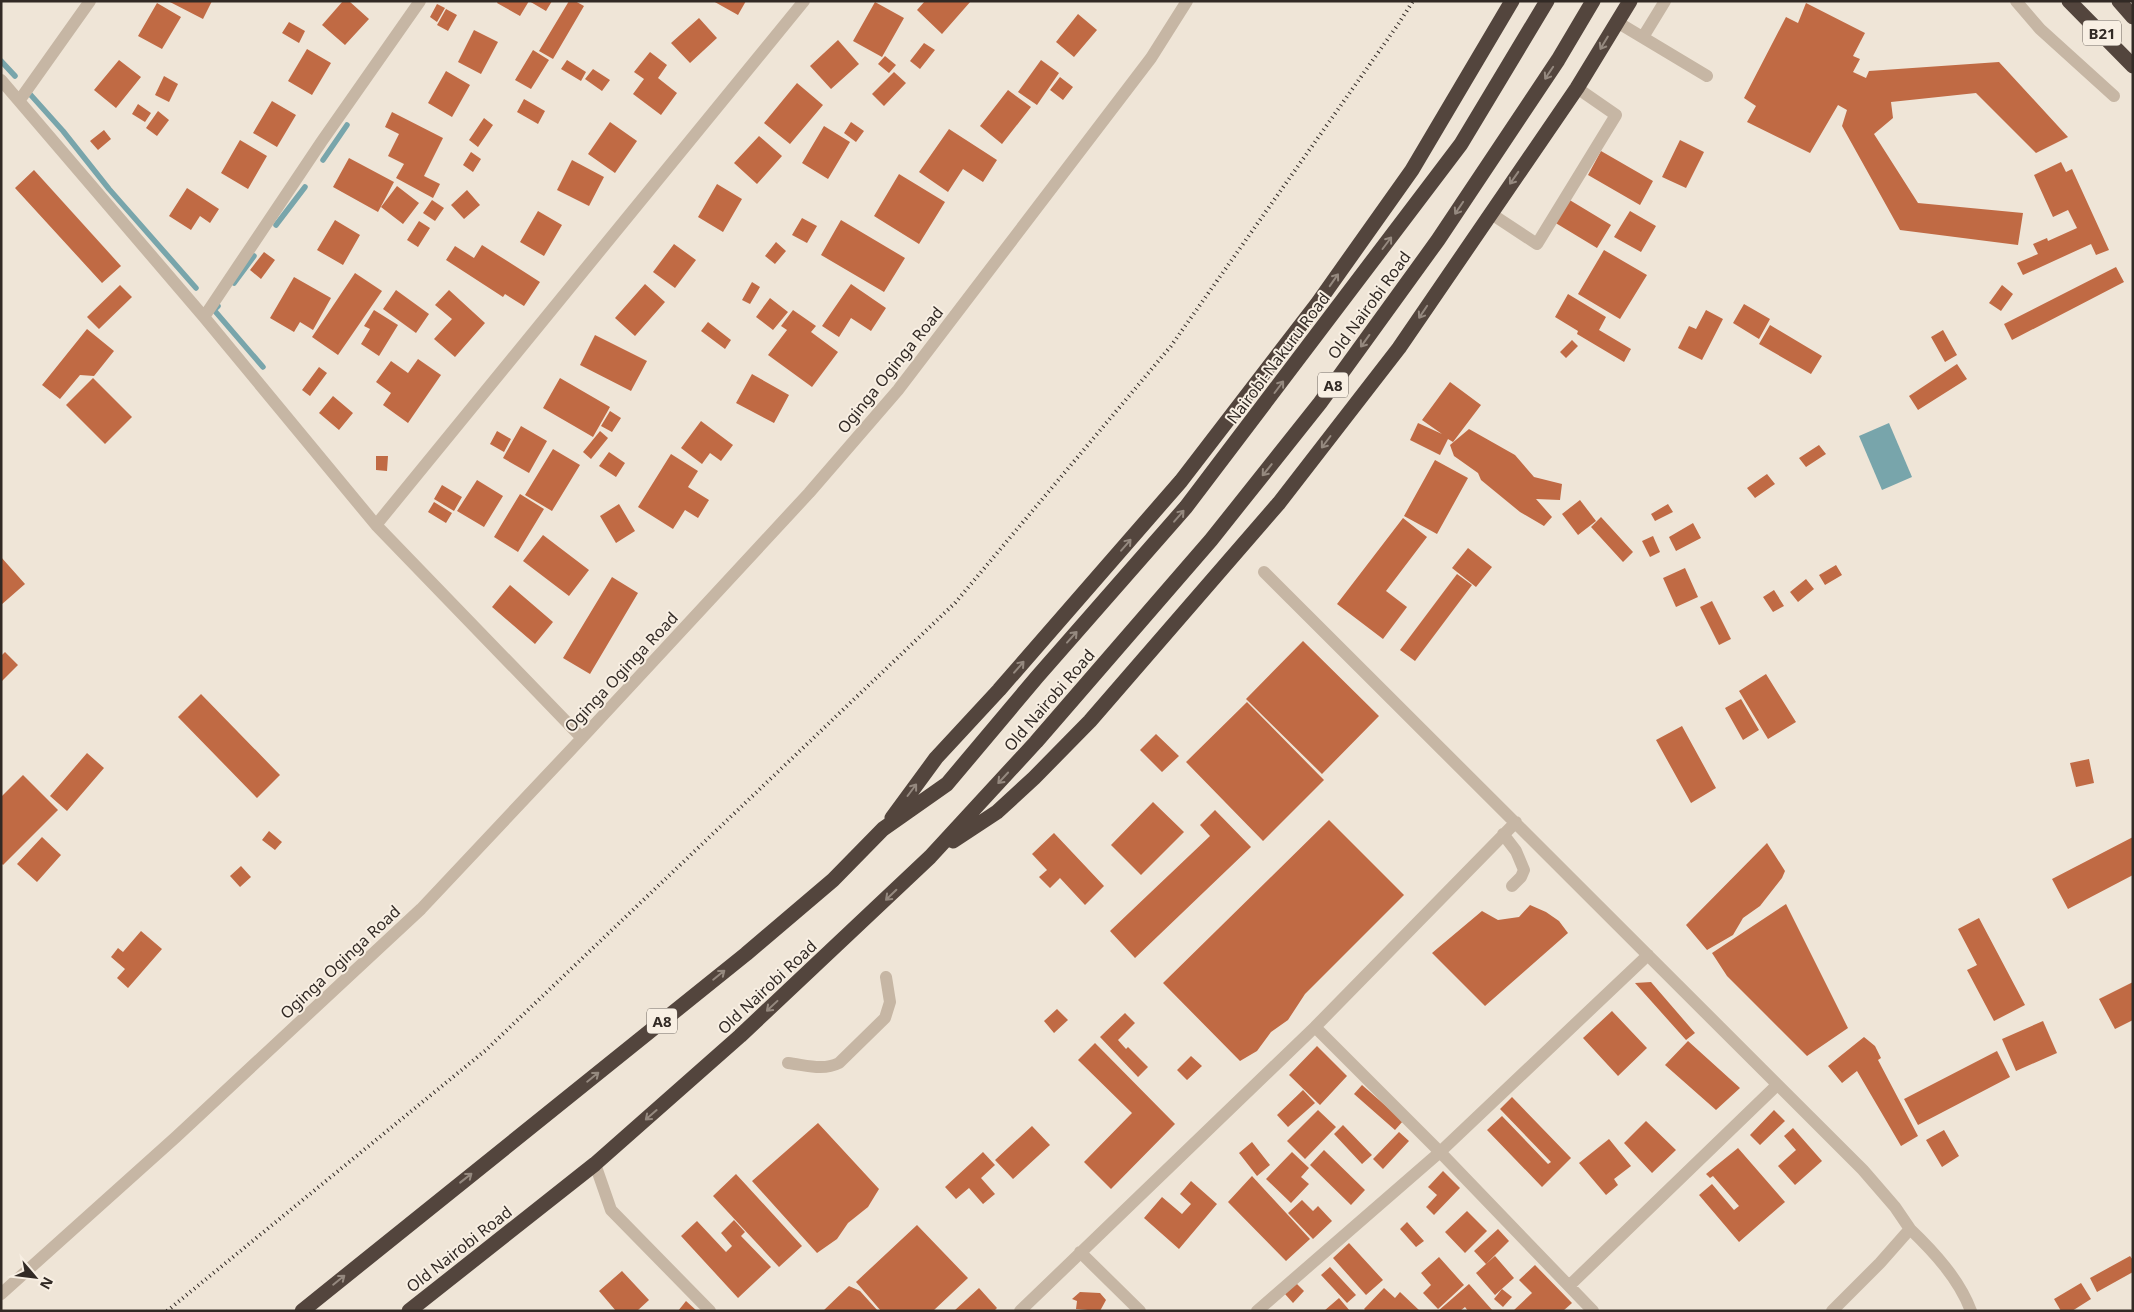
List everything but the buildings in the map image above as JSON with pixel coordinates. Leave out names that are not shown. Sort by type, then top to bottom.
[{"type":"highway","points":[[883,829],[936,758],[999,690],[1181,481],[1317,304],[1412,170],[1512,1]]},
{"type":"highway","name":"Nairobi-Nakuru Road","points":[[1006,715],[1036,677],[1186,508],[1206,479],[1272,397],[1461,144],[1547,1]]},
{"type":"highway","name":"Old Nairobi Road","points":[[409,1311],[595,1164],[740,1036],[930,857],[1036,742],[1211,540],[1320,403],[1438,240],[1558,60],[1593,1]]},
{"type":"highway","points":[[930,857],[997,812],[1034,778],[1090,721],[1273,510],[1399,348],[1577,88],[1630,1]]},
{"type":"highway","name":"B21","points":[[2069,1],[2133,66]]},
{"type":"highway","name":"B21","points":[[2119,1],[2133,17]]},
{"type":"highway","name":"Old Nairobi Road","points":[[302,1311],[746,954],[833,880],[883,829],[947,784],[1006,715]]},
{"type":"street","points":[[19,101],[90,1]]},
{"type":"street","points":[[204,317],[322,141],[420,1]]},
{"type":"street","points":[[376,525],[804,1]]},
{"type":"street","name":"Oginga Oginga Road","points":[[1,1294],[176,1137],[421,909],[809,493],[898,390],[1151,58],[1187,1]]},
{"type":"street","points":[[1643,37],[1665,1]]},
{"type":"street","points":[[2016,1],[2040,29],[2114,96]]},
{"type":"street","points":[[1617,22],[1707,76]]},
{"type":"street","points":[[1,80],[204,317],[376,525],[582,738]]},
{"type":"street","points":[[1490,213],[1537,244],[1616,114],[1577,88]]},
{"type":"street","points":[[1264,572],[1863,1170],[1895,1207],[1910,1229],[1929,1247],[1964,1292],[1971,1311]]},
{"type":"street","points":[[1020,1311],[1315,1028],[1516,822]]},
{"type":"street","points":[[1503,834],[1516,851],[1524,870],[1522,877],[1512,886]]},
{"type":"street","points":[[1257,1311],[1440,1152],[1648,955]]},
{"type":"street","points":[[788,1063],[830,1068],[839,1063],[885,1018],[890,1002],[886,977]]},
{"type":"street","points":[[1315,1028],[1440,1152],[1593,1311]]},
{"type":"street","points":[[1570,1285],[1777,1085]]},
{"type":"street","points":[[595,1164],[611,1210],[710,1311]]},
{"type":"street","points":[[1832,1311],[1880,1263],[1910,1229]]},
{"type":"street","points":[[1080,1252],[1140,1311]]},
{"type":"water","points":[[1889,423],[1912,477],[1882,490],[1859,436]]},
{"type":"waterway","points":[[1,61],[15,76]]},
{"type":"waterway","points":[[29,93],[63,131],[109,189],[196,288]]},
{"type":"waterway","points":[[323,160],[347,125]]},
{"type":"waterway","points":[[276,225],[305,187]]},
{"type":"waterway","points":[[234,283],[254,256]]},
{"type":"waterway","points":[[218,306],[214,310],[263,367]]},
{"type":"railway","points":[[167,1311],[486,1050],[955,603],[1171,346],[1413,1]]}]
